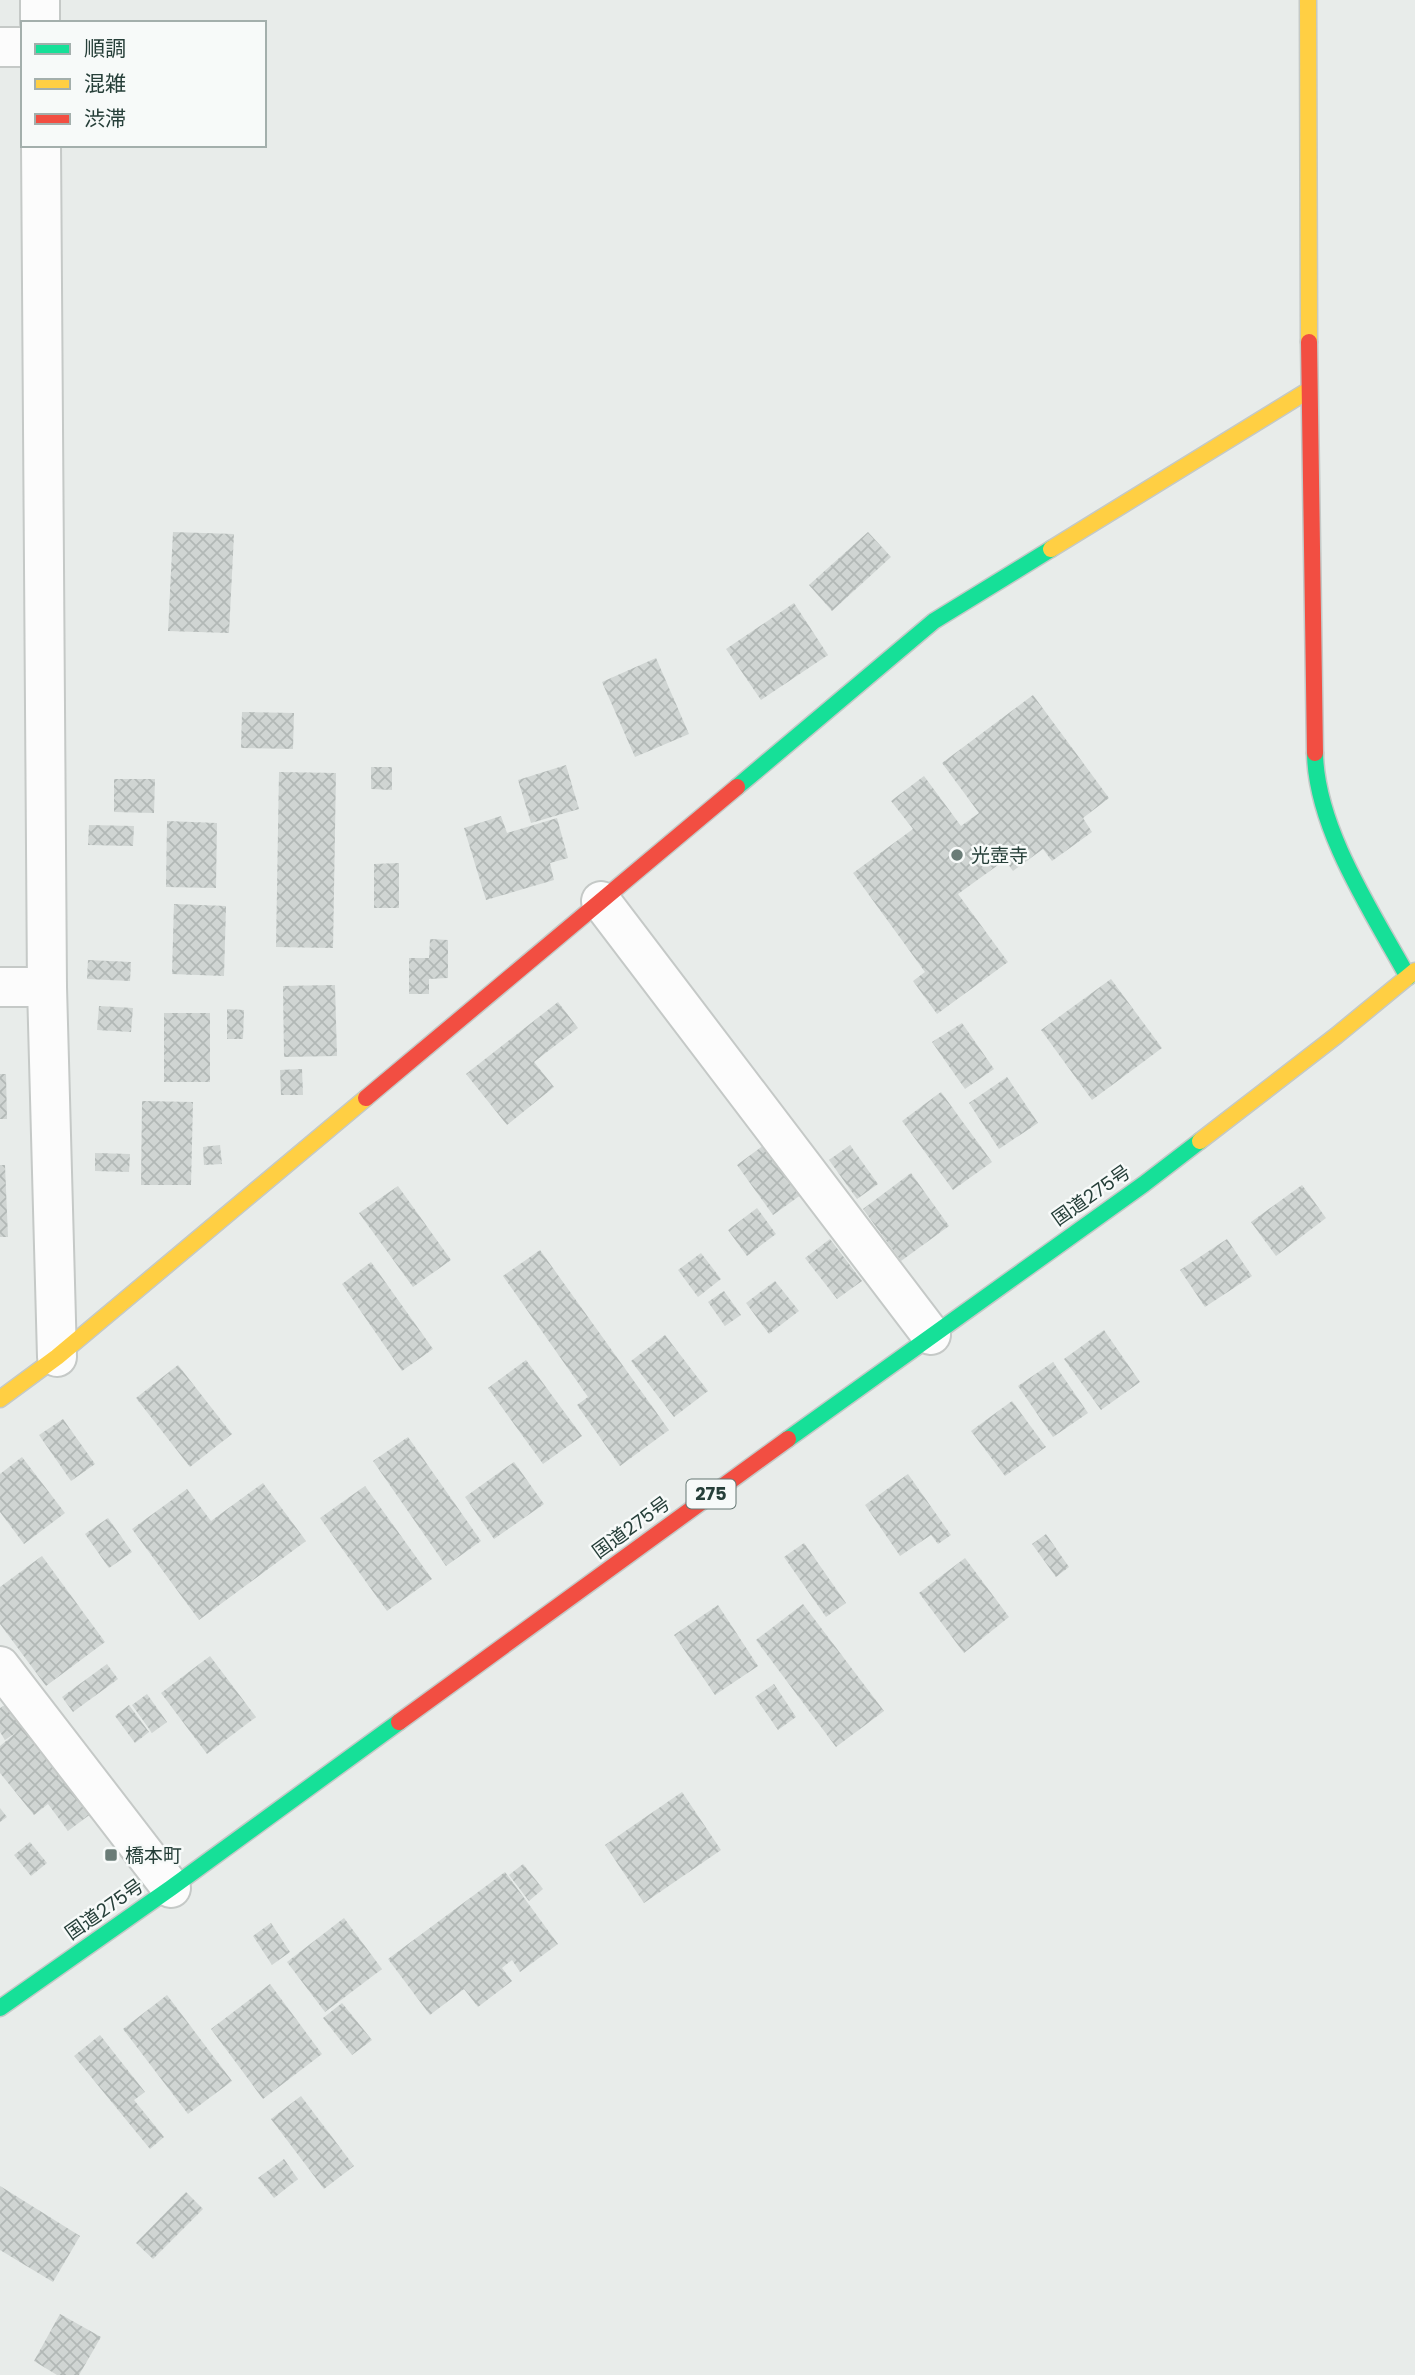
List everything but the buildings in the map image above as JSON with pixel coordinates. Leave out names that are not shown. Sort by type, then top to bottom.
[{"type":"main road","points":[[1308,0],[1309,390],[1315,777],[1340,856],[1412,974]]},
{"type":"main road","points":[[0,1399],[57,1357],[934,621],[1309,390]]},
{"type":"main road","name":"国道275号","points":[[0,2008],[171,1888],[931,1335],[1144,1184],[1412,974]]},
{"type":"street","points":[[40,0],[40,21]]},
{"type":"street","points":[[0,47],[21,47]]},
{"type":"street","points":[[41,147],[47,987],[57,1357]]},
{"type":"street","points":[[601,901],[931,1335]]},
{"type":"street","points":[[0,987],[47,987]]},
{"type":"street","points":[[0,1666],[171,1888]]},
{"type":"traffic: fast","points":[[737,787],[934,621],[1051,549]]},
{"type":"traffic: fast","points":[[1315,753],[1318,781],[1335,840],[1348,869],[1408,977]]},
{"type":"traffic: fast","points":[[788,1439],[1200,1141]]},
{"type":"traffic: fast","points":[[0,2008],[399,1722]]},
{"type":"traffic: slow","points":[[1308,0],[1309,342]]},
{"type":"traffic: slow","points":[[1051,549],[1309,390]]},
{"type":"traffic: slow","points":[[1200,1141],[1415,971]]},
{"type":"traffic: slow","points":[[0,1399],[57,1357],[366,1098]]},
{"type":"traffic: jam","points":[[1309,342],[1315,753]]},
{"type":"traffic: jam","points":[[366,1098],[737,787]]},
{"type":"traffic: jam","points":[[399,1722],[788,1439]]},
{"type":"place","name":"光壺寺","points":[[957,855]]},
{"type":"place","name":"橋本町","points":[[111,1855]]}]
